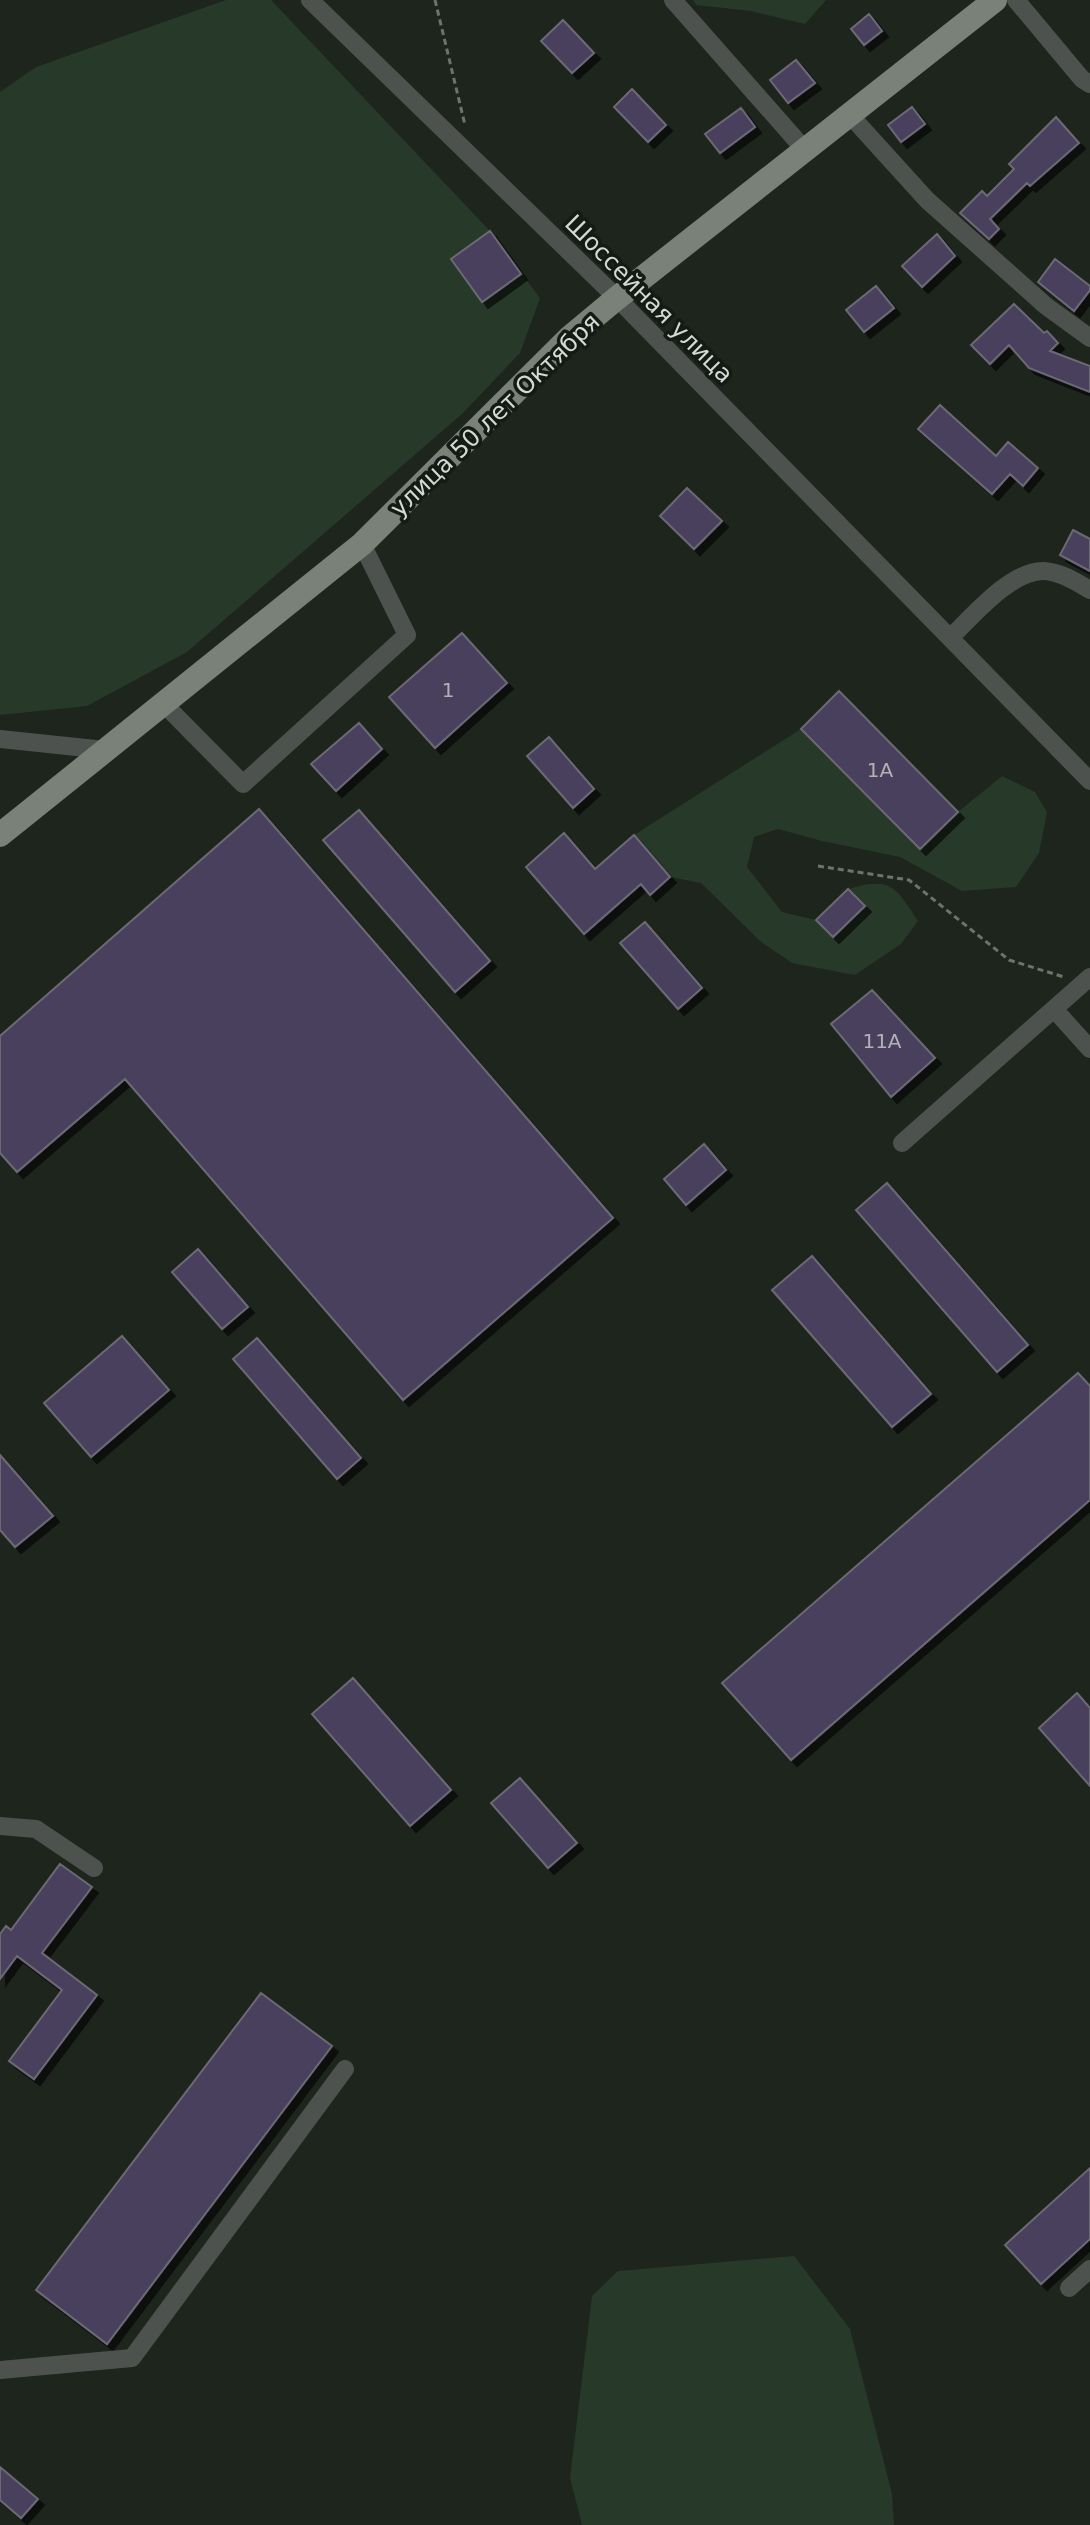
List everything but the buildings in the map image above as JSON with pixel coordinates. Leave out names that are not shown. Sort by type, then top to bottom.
[{"type":"main road","name":"улица 50 лет Октября","points":[[0,835],[362,544],[569,338],[995,0]]},
{"type":"street","name":"Шоссейная улица","points":[[310,0],[617,298],[1090,781]]},
{"type":"street","points":[[673,0],[804,149]]},
{"type":"street","points":[[1016,0],[1082,79],[1090,84]]},
{"type":"street","points":[[849,114],[927,200],[1046,306],[1090,338]]},
{"type":"street","points":[[163,703],[243,784],[407,635],[362,544]]},
{"type":"street","points":[[950,638],[997,593],[1020,578],[1042,571],[1063,575],[1090,590]]},
{"type":"street","points":[[0,739],[105,750]]},
{"type":"street","points":[[902,1143],[1086,980]]},
{"type":"street","points":[[1054,1009],[1090,1049]]},
{"type":"street","points":[[0,1826],[36,1829],[94,1868]]},
{"type":"street","points":[[0,2370],[132,2358],[345,2069]]},
{"type":"street","points":[[1069,2288],[1090,2269]]},
{"type":"path","points":[[435,0],[472,158]]},
{"type":"path","points":[[818,866],[909,880],[1009,960],[1086,980]]},
{"type":"green space","points":[[226,0],[271,0],[490,231],[540,298],[520,353],[462,414],[187,652],[87,706],[0,715],[0,92],[36,67]]},
{"type":"green space","points":[[693,0],[826,0],[805,24],[751,11],[696,5]]},
{"type":"green space","points":[[801,729],[920,849],[1002,776],[1035,792],[1047,812],[1039,853],[1016,887],[962,891],[900,857],[778,829],[754,837],[747,867],[782,912],[816,920],[833,937],[865,907],[848,889],[883,884],[898,893],[918,921],[901,944],[855,975],[792,963],[760,941],[701,883],[670,877],[634,835]]},
{"type":"green space","points":[[794,2256],[850,2329],[892,2494],[894,2525],[582,2525],[570,2478],[592,2296],[618,2271]]}]
